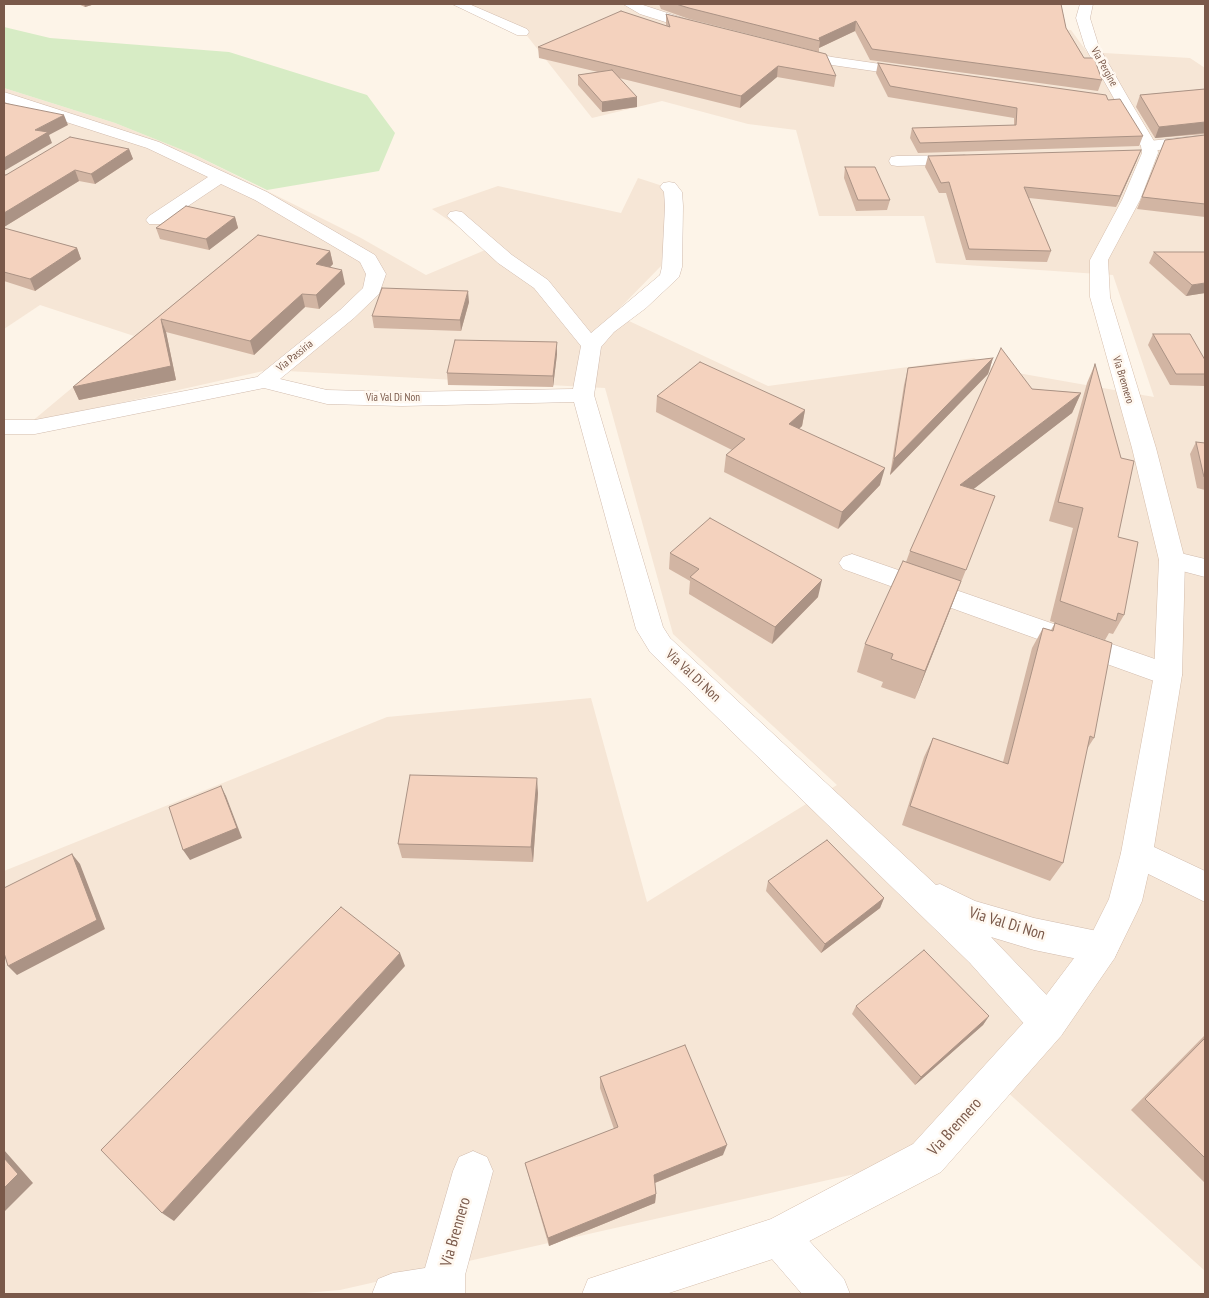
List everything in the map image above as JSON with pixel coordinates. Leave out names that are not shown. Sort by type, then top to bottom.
[{"type":"street","points":[[459,4],[522,32]]},
{"type":"street","points":[[630,4],[645,11],[718,33]]},
{"type":"street","name":"Via Pergine","points":[[1086,4],[1083,18],[1092,46],[1122,101]]},
{"type":"street","points":[[774,48],[832,61],[929,74]]},
{"type":"street","name":"Via Passiria","points":[[4,97],[153,145],[261,196],[368,259],[376,274],[372,290],[347,314],[264,382],[35,428],[4,427]]},
{"type":"street","points":[[1104,98],[1122,101],[1144,151],[1205,140]]},
{"type":"street","points":[[78,136],[95,126]]},
{"type":"street","name":"Via Brennero","points":[[603,1294],[779,1237],[927,1158],[1048,1023],[1102,948],[1125,901],[1137,853],[1168,675],[1172,560],[1144,448],[1100,297],[1099,260],[1131,200],[1144,151]]},
{"type":"street","points":[[897,161],[977,159]]},
{"type":"street","points":[[155,220],[220,177]]},
{"type":"street","points":[[456,216],[505,259],[541,284],[591,346],[607,328],[639,304],[669,277],[672,267],[674,206],[673,192],[669,187]]},
{"type":"street","name":"Via Val Di Non","points":[[591,346],[583,395],[650,630],[660,645],[917,886],[982,951],[1048,1023]]},
{"type":"street","name":"Via Val Di Non","points":[[264,382],[327,397],[402,399],[583,395]]},
{"type":"street","points":[[1172,560],[1205,568]]},
{"type":"street","points":[[852,563],[1168,675]]},
{"type":"street","points":[[1137,853],[1205,887]]},
{"type":"street","name":"Via Val Di Non","points":[[917,886],[968,914],[1034,934],[1102,948]]},
{"type":"street","name":"Via Brennero","points":[[444,1290],[444,1275],[473,1171]]},
{"type":"street","points":[[779,1237],[829,1294]]},
{"type":"street","points":[[393,1294],[444,1290]]},
{"type":"shaded area","points":[[468,4],[968,4],[978,27],[1071,30],[1087,52],[1190,58],[1205,68],[1205,1271],[983,1070],[908,1162],[340,1290],[293,1294],[4,1294],[4,871],[387,717],[591,698],[647,902],[837,785],[673,634],[605,388],[268,370],[30,423],[134,336],[40,305],[4,329],[4,88],[115,123],[195,155],[361,238],[426,275],[490,248],[432,209],[498,186],[621,213],[638,178],[672,189],[661,266],[614,314],[768,386],[974,358],[995,369],[1154,397],[1113,275],[936,263],[924,216],[819,216],[796,130],[748,124],[662,101],[592,118],[524,32]]},
{"type":"green space","points":[[4,27],[50,38],[229,52],[367,95],[395,133],[379,171],[267,190],[195,155],[115,123],[4,88]]},
{"type":"building","points":[[676,4],[1061,4],[1066,28],[1084,58],[1094,58],[1102,80],[872,49],[856,21],[819,38],[820,41]]},
{"type":"building","points":[[621,11],[670,27],[666,14],[826,54],[836,76],[778,66],[741,96],[538,47]]},
{"type":"building","points":[[878,63],[1106,95],[1108,100],[1120,99],[1143,136],[920,143],[912,128],[1016,125],[1017,108],[890,86]]},
{"type":"building","points":[[612,70],[637,97],[602,102],[578,75]]},
{"type":"building","points":[[1205,89],[1205,122],[1159,127],[1140,95]]},
{"type":"building","points":[[4,103],[64,115],[35,130],[48,132],[4,158]]},
{"type":"building","points":[[1205,135],[1205,204],[1142,197],[1165,140]]},
{"type":"building","points":[[70,137],[129,149],[91,174],[75,170],[4,213],[4,175]]},
{"type":"building","points":[[1141,150],[1120,196],[1024,187],[1051,251],[969,249],[949,182],[941,183],[928,156]]},
{"type":"building","points":[[845,167],[875,167],[890,200],[858,200]]},
{"type":"building","points":[[186,206],[235,217],[206,239],[156,228]]},
{"type":"building","points":[[4,228],[77,248],[30,279],[4,272]]},
{"type":"building","points":[[258,235],[330,251],[316,264],[342,270],[316,295],[302,294],[250,341],[161,319],[171,366],[73,387]]},
{"type":"building","points":[[1154,252],[1205,252],[1205,283],[1192,285]]},
{"type":"building","points":[[382,288],[468,291],[460,320],[372,316]]},
{"type":"building","points":[[1153,334],[1190,334],[1205,360],[1205,374],[1176,374]]},
{"type":"building","points":[[455,340],[557,342],[553,376],[447,373]]},
{"type":"building","points":[[1001,348],[1032,389],[1081,393],[960,485],[995,496],[966,570],[910,551]]},
{"type":"building","points":[[993,358],[894,459],[908,368]]},
{"type":"building","points":[[700,362],[805,410],[789,424],[885,468],[842,512],[726,455],[745,439],[657,396]]},
{"type":"building","points":[[1095,364],[1121,458],[1134,461],[1118,537],[1138,542],[1124,615],[1118,613],[1116,621],[1060,601],[1083,508],[1058,502]]},
{"type":"building","points":[[1196,442],[1205,443],[1205,477],[1204,477]]},
{"type":"building","points":[[710,518],[822,580],[775,627],[690,577],[699,569],[670,553]]},
{"type":"building","points":[[903,561],[961,581],[925,671],[891,659],[893,654],[865,644]]},
{"type":"building","points":[[1055,623],[1112,643],[1094,738],[1090,736],[1063,863],[910,806],[933,738],[1008,764],[1043,628],[1053,631]]},
{"type":"building","points":[[410,775],[537,778],[531,847],[398,844]]},
{"type":"building","points":[[221,786],[237,828],[183,850],[169,807]]},
{"type":"building","points":[[827,840],[884,898],[825,944],[768,881]]},
{"type":"building","points":[[72,854],[97,920],[8,966],[4,953],[4,888]]},
{"type":"building","points":[[341,907],[400,953],[162,1213],[101,1150]]},
{"type":"building","points":[[924,950],[989,1016],[921,1077],[856,1006]]},
{"type":"building","points":[[1205,1038],[1205,1158],[1145,1099]]},
{"type":"building","points":[[685,1045],[727,1145],[654,1175],[656,1194],[548,1238],[525,1163],[618,1127],[600,1077]]},
{"type":"building","points":[[4,1158],[18,1174],[4,1188]]}]
